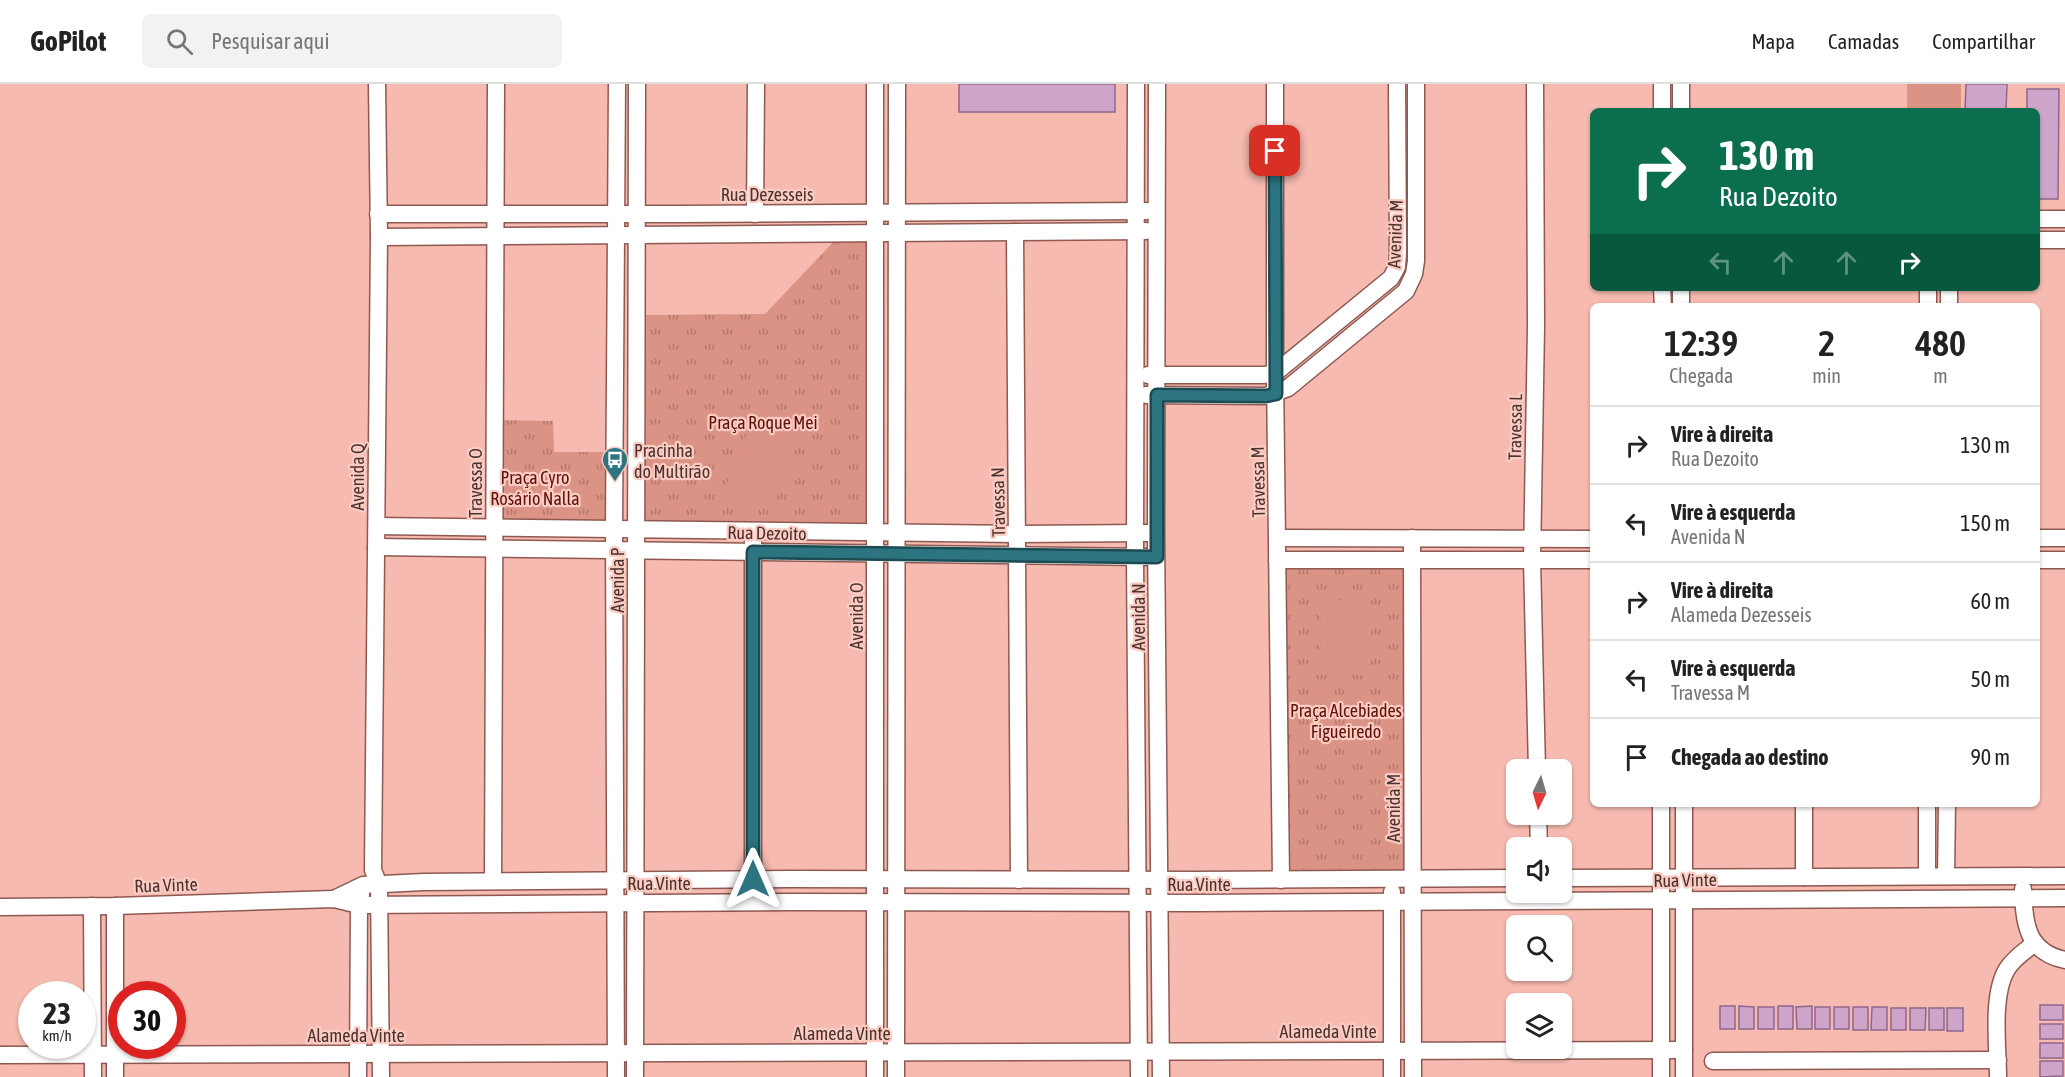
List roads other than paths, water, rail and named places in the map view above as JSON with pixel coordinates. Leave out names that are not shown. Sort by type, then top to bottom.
[{"type":"street","name":"Avenida Q","points":[[378,84],[379,237],[372,880],[380,905],[381,1077]]},
{"type":"street","name":"Travessa O","points":[[493,881],[496,84]]},
{"type":"street","name":"Avenida P","points":[[616,1077],[614,529],[617,84]]},
{"type":"street","name":"Avenida P","points":[[635,1077],[637,84]]},
{"type":"street","points":[[755,214],[756,84]]},
{"type":"street","name":"Avenida O","points":[[875,84],[875,1077]]},
{"type":"street","points":[[896,1077],[897,84]]},
{"type":"street","name":"Avenida N","points":[[1136,84],[1135,557],[1139,1077]]},
{"type":"street","name":"Avenida N","points":[[1157,84],[1156,533],[1161,1077]]},
{"type":"street","name":"Travessa M","points":[[1275,84],[1275,373],[1281,880]]},
{"type":"street","name":"Avenida M","points":[[1275,373],[1391,278],[1396,267],[1397,84]]},
{"type":"street","name":"Avenida M","points":[[1276,394],[1287,388],[1406,291],[1414,274],[1416,261],[1416,84]]},
{"type":"street","name":"Travessa L","points":[[1535,84],[1536,327],[1532,561],[1537,759]]},
{"type":"street","points":[[1662,84],[1662,108]]},
{"type":"street","points":[[1681,84],[1681,108]]},
{"type":"street","name":"Rua Dezesseis","points":[[378,214],[1157,211]]},
{"type":"street","points":[[2040,219],[2065,219]]},
{"type":"street","points":[[379,237],[1157,231]]},
{"type":"street","name":"Travessa N","points":[[1015,232],[1019,880]]},
{"type":"street","points":[[2040,240],[2065,240]]},
{"type":"street","points":[[1396,267],[1414,274]]},
{"type":"street","points":[[1136,375],[1264,375],[1275,373]]},
{"type":"street","points":[[1136,395],[1266,396],[1276,394]]},
{"type":"street","points":[[615,407],[637,406]]},
{"type":"street","name":"Rua Dezoito","points":[[376,526],[1017,534],[1156,533]]},
{"type":"street","points":[[753,879],[754,531]]},
{"type":"street","points":[[1278,538],[1590,539]]},
{"type":"street","name":"Avenida M","points":[[1412,538],[1413,1077]]},
{"type":"street","points":[[2040,538],[2065,538]]},
{"type":"street","name":"Rua Dezoito","points":[[376,547],[1157,557]]},
{"type":"street","points":[[1277,560],[1590,560]]},
{"type":"street","points":[[2040,560],[2065,560]]},
{"type":"street","points":[[615,655],[636,656]]},
{"type":"street","points":[[1661,807],[1661,1077]]},
{"type":"street","points":[[1684,807],[1684,1077]]},
{"type":"street","points":[[1804,807],[1804,877]]},
{"type":"street","points":[[1927,807],[1927,876]]},
{"type":"street","points":[[1946,876],[1947,807]]},
{"type":"street","points":[[2023,876],[2026,925],[2035,943],[2045,953],[2065,960]]},
{"type":"street","name":"Rua Vinte","points":[[1572,878],[2065,876]]},
{"type":"street","name":"Rua Vinte","points":[[334,899],[372,880],[1506,878]]},
{"type":"street","points":[[1392,879],[1392,1077]]},
{"type":"street","name":"Avenida Q","points":[[358,1077],[359,905],[372,880]]},
{"type":"street","name":"Rua Vinte","points":[[0,907],[334,899],[359,905],[380,905],[2065,898]]},
{"type":"street","points":[[92,906],[93,981]]},
{"type":"street","points":[[115,906],[115,981]]},
{"type":"street","points":[[1713,1061],[1998,1069],[1999,998],[2004,976],[2013,962],[2035,943]]},
{"type":"street","name":"Alameda Vinte","points":[[186,1055],[1684,1050]]},
{"type":"street","name":"Alameda Vinte","points":[[0,1056],[18,1056]]},
{"type":"street","points":[[93,1059],[93,1077]]},
{"type":"street","points":[[115,1059],[115,1077]]},
{"type":"place","name":"Pracinha do Multirão","points":[[615,483]]},
{"type":"park label","name":"Praça Roque Mei","points":[[763,422]]},
{"type":"park label","name":"Praça Cyro Rosário Nalla","points":[[535,487]]},
{"type":"park label","name":"Praça Alcebiades Figueiredo","points":[[1346,720]]}]
